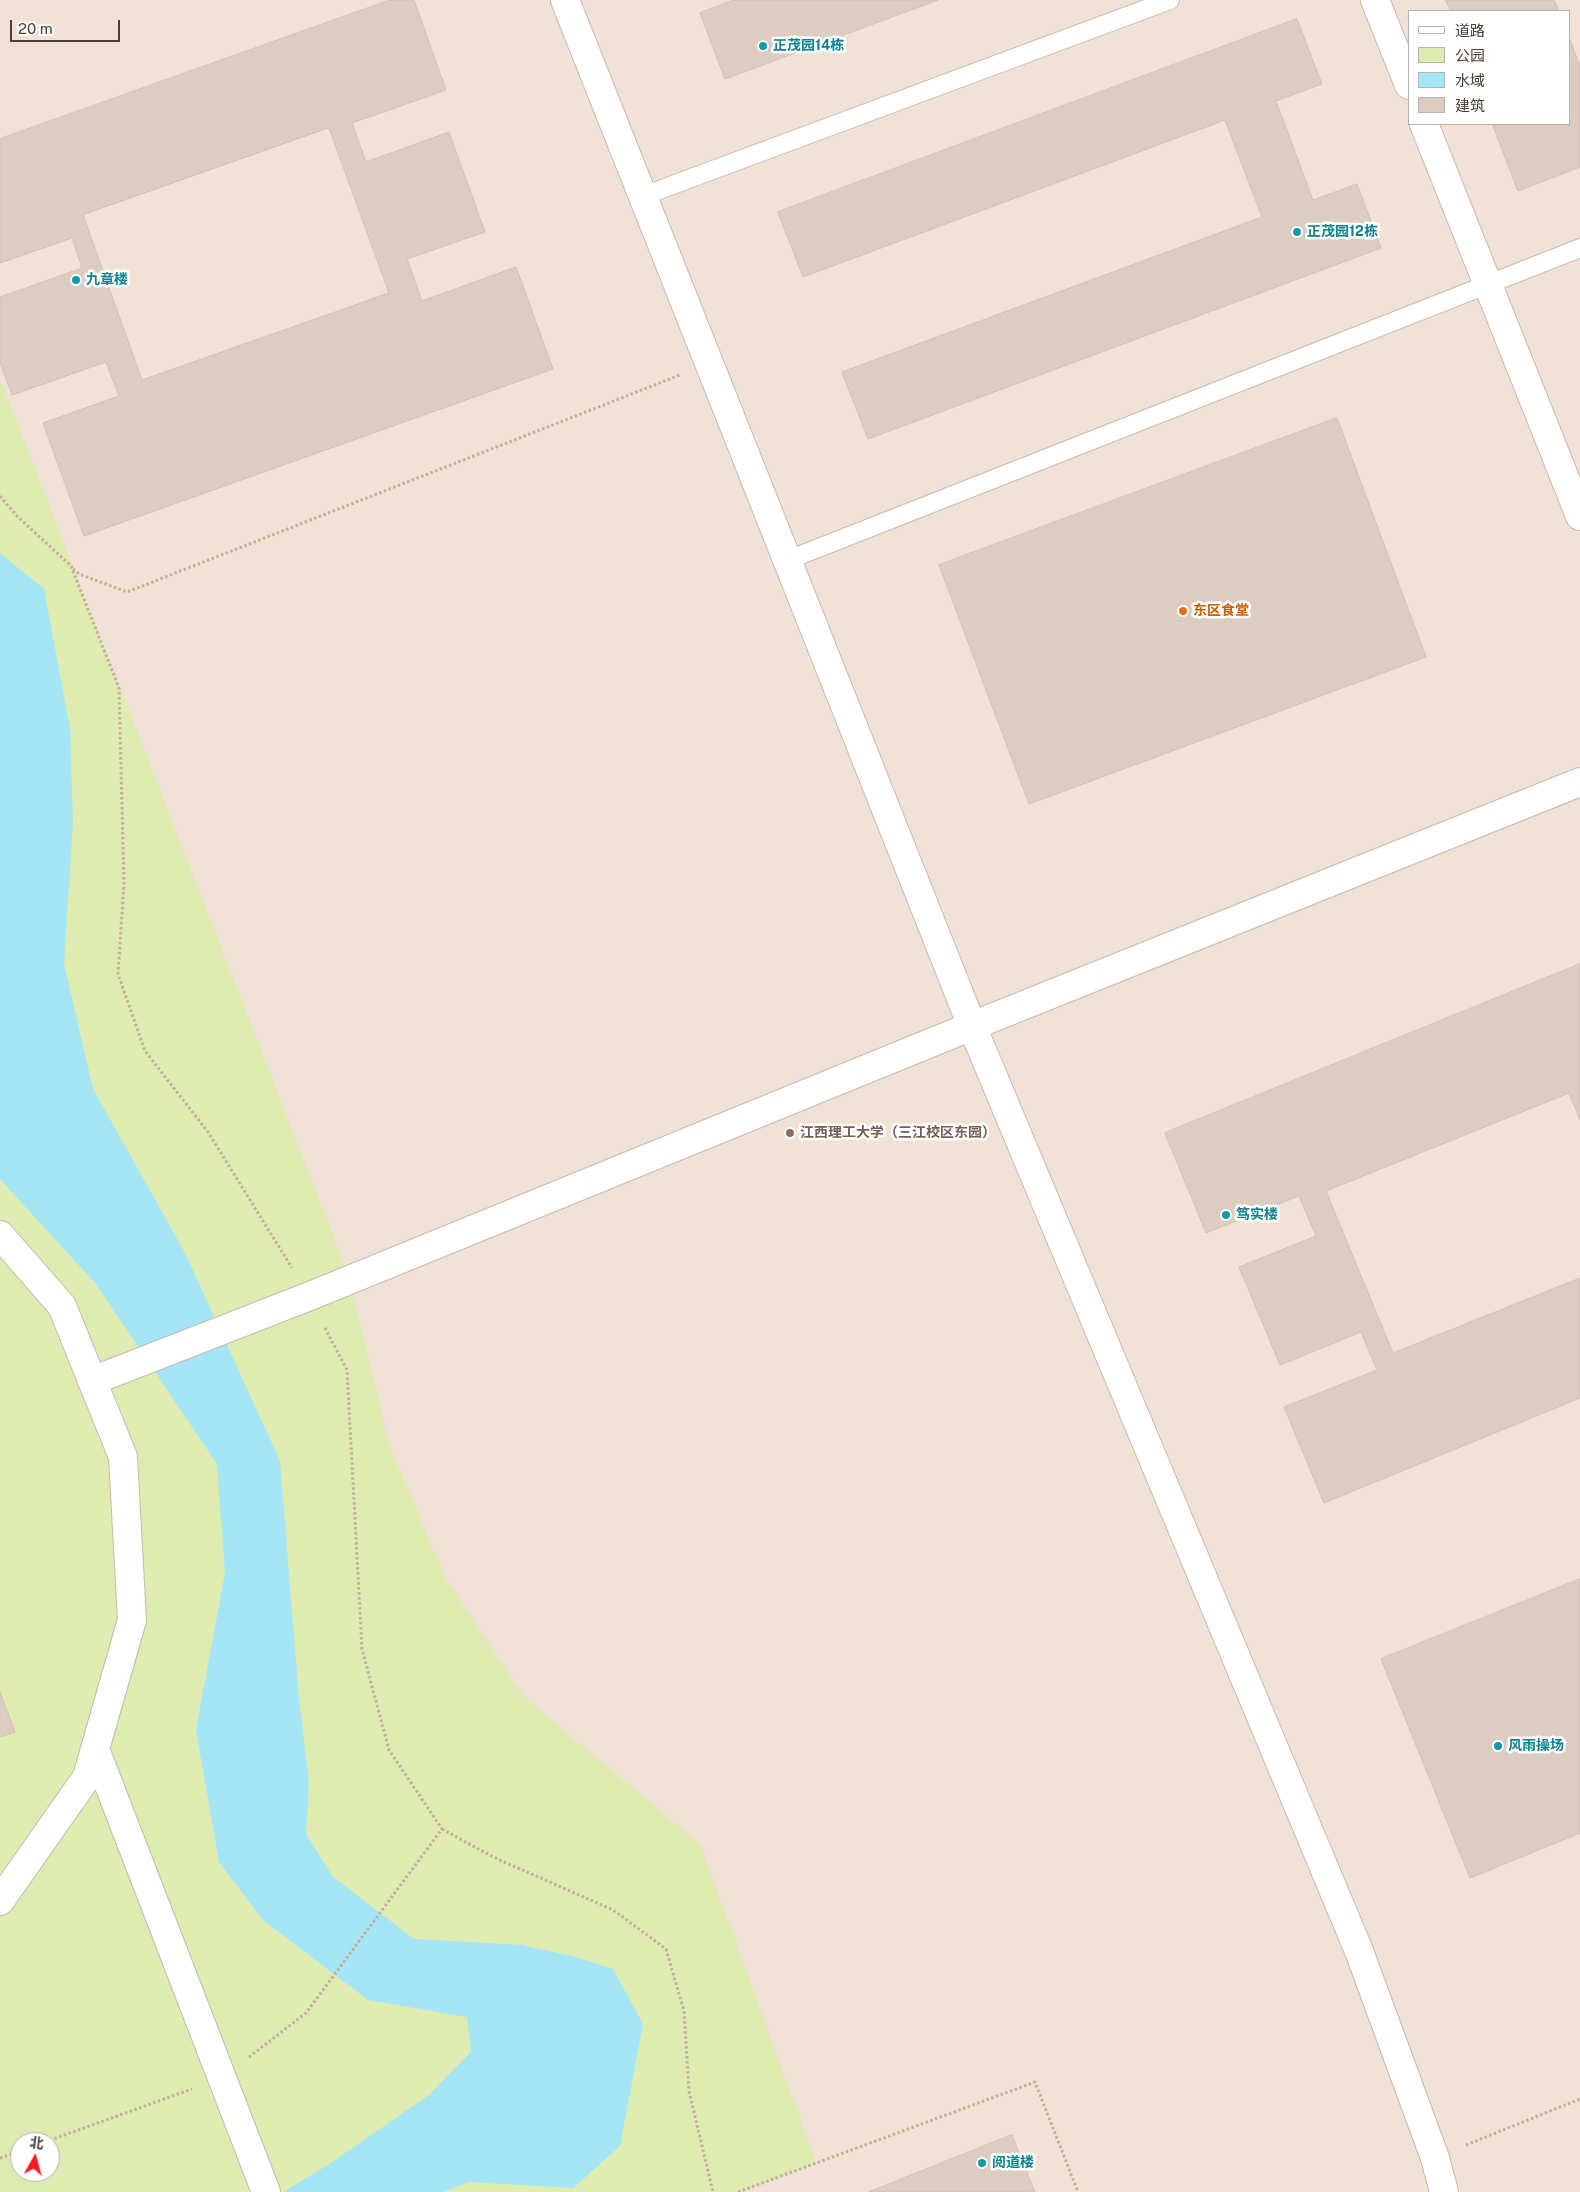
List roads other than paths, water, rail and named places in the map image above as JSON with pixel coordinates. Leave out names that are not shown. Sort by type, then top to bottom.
[{"type":"street","points":[[565,0],[972,1026],[1359,1951],[1435,2158],[1444,2192]]},
{"type":"street","points":[[1375,0],[1408,82]]},
{"type":"street","points":[[1424,125],[1580,516]]},
{"type":"street","points":[[92,1381],[310,1296],[972,1026],[1580,782]]},
{"type":"street","points":[[0,1235],[62,1306],[123,1457],[132,1620],[87,1777],[0,1901]]},
{"type":"street","points":[[95,1749],[266,2192]]},
{"type":"lane","points":[[643,196],[1170,0]]},
{"type":"lane","points":[[788,560],[1580,248]]},
{"type":"water","points":[[0,553],[44,589],[70,729],[73,823],[64,964],[93,1089],[185,1253],[280,1461],[299,1699],[309,1783],[306,1834],[333,1877],[414,1939],[522,1945],[576,1957],[613,1969],[643,2024],[620,2146],[573,2188],[469,2182],[443,2192],[283,2192],[328,2165],[429,2095],[471,2052],[467,2017],[368,2000],[263,1920],[219,1862],[196,1730],[225,1573],[217,1464],[96,1284],[0,1179]]},
{"type":"place","name":"正茂园14栋","points":[[763,46]]},
{"type":"place","name":"正茂园12栋","points":[[1297,232]]},
{"type":"place","name":"九章楼","points":[[76,280]]},
{"type":"place","name":"东区食堂","points":[[1183,611]]},
{"type":"place","name":"江西理工大学（三江校区东园）","points":[[790,1133]]},
{"type":"place","name":"笃实楼","points":[[1226,1215]]},
{"type":"place","name":"风雨操场","points":[[1498,1746]]},
{"type":"place","name":"阅道楼","points":[[982,2163]]}]
